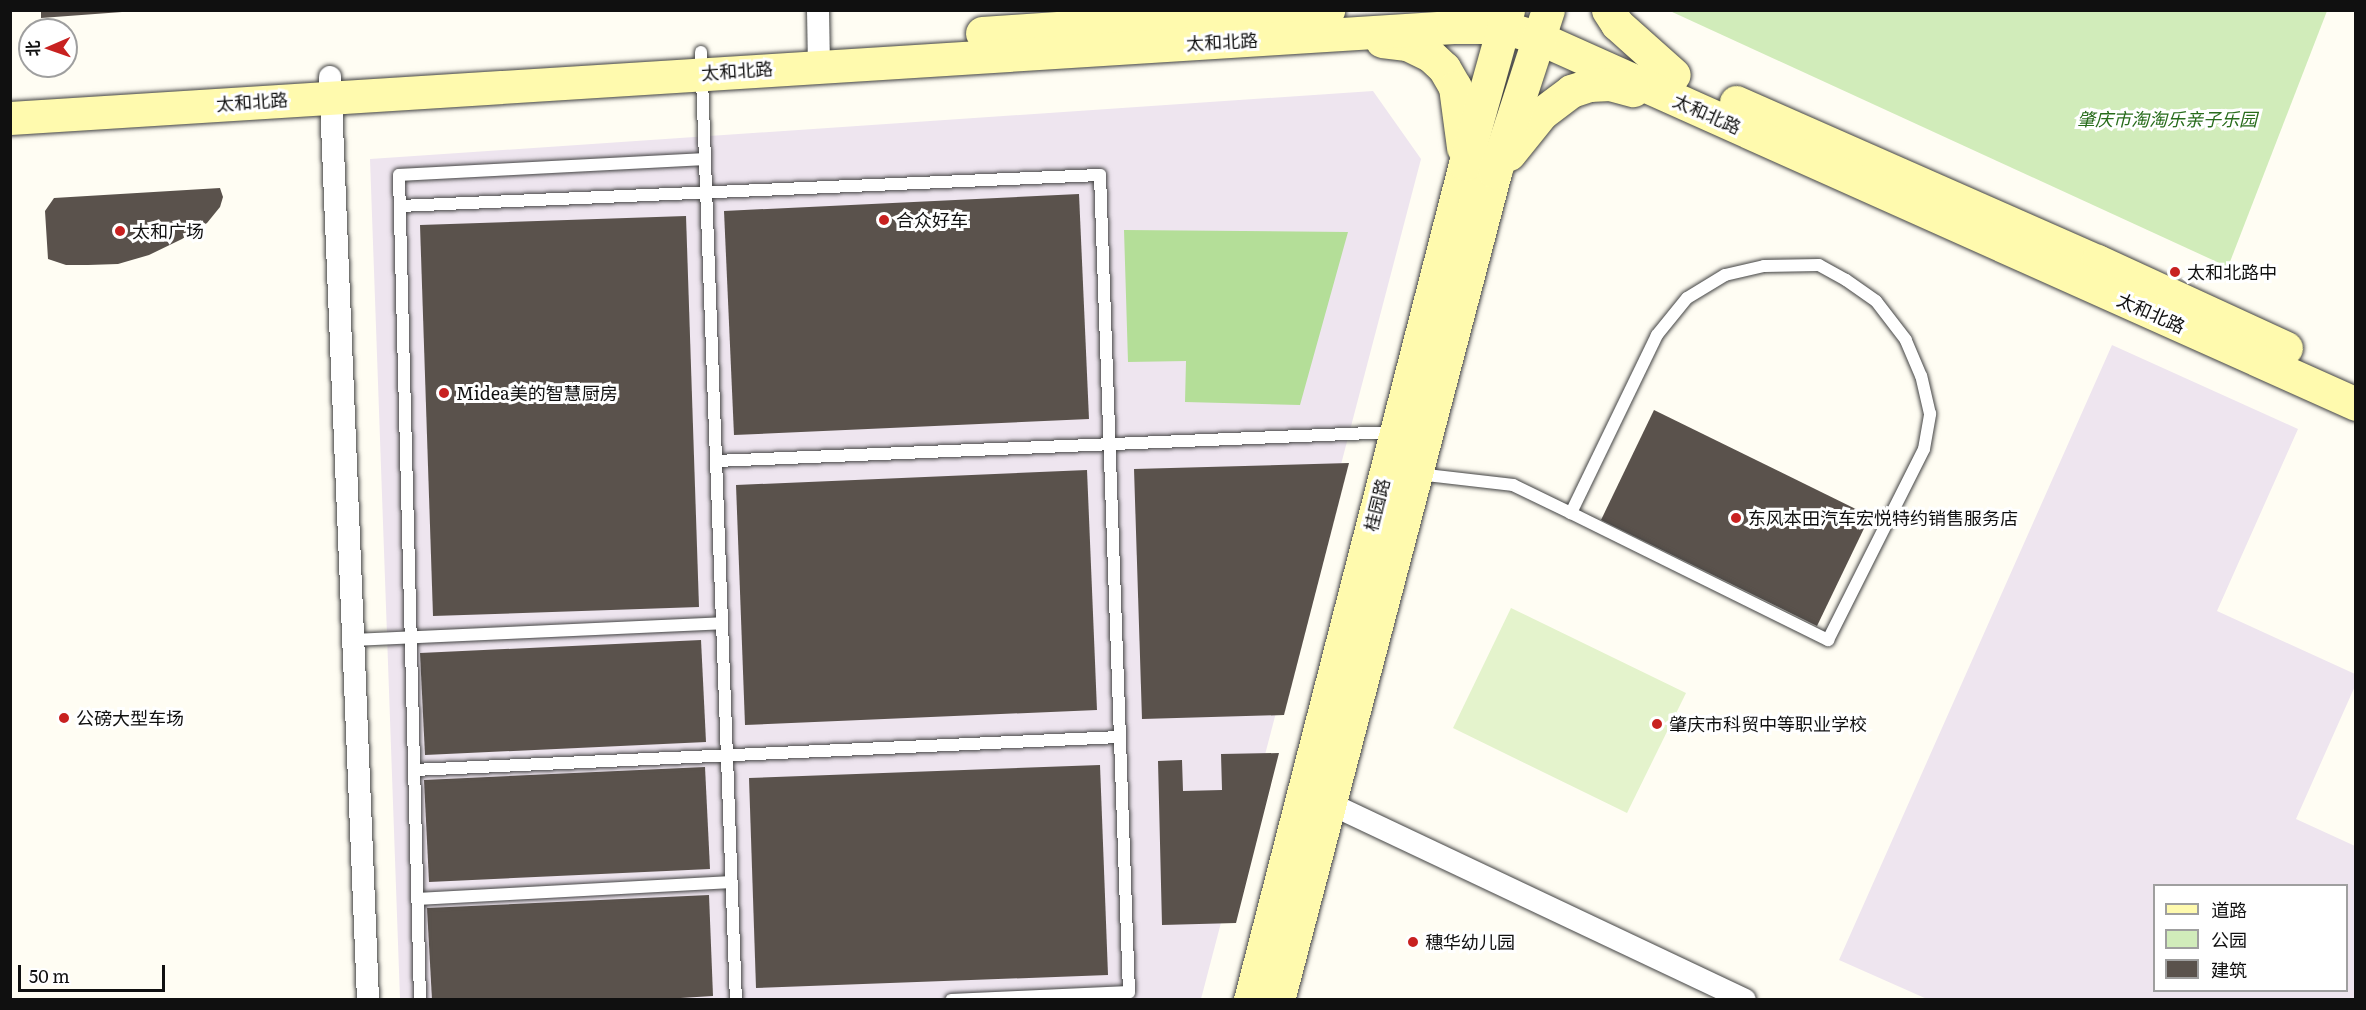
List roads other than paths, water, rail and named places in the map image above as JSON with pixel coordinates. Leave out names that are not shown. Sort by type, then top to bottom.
[{"type":"main road","points":[[1608,10],[1617,24],[1675,88]]},
{"type":"main road","name":"太和北路","points":[[10,99],[331,87],[1332,23],[1468,27],[1528,19],[2355,404]]},
{"type":"main road","name":"桂园路","points":[[1250,999],[1317,797],[1396,432],[1528,19]]},
{"type":"main road","points":[[1278,999],[1317,797],[1416,474],[1480,168],[1455,87],[1444,68],[1430,55],[1407,44],[1332,23]]},
{"type":"main road","points":[[1480,168],[1542,113],[1571,91],[1589,85],[1610,84],[1675,88]]},
{"type":"main road","name":"太和北路","points":[[10,118],[331,87]]},
{"type":"main road","name":"太和北路","points":[[1675,88],[2097,261],[2355,380]]},
{"type":"street","points":[[818,10],[819,55]]},
{"type":"street","points":[[331,87],[368,999]]},
{"type":"street","points":[[1317,797],[1745,999]]},
{"type":"lane","points":[[701,63],[736,999]]},
{"type":"lane","points":[[420,999],[399,175],[705,159]]},
{"type":"lane","points":[[400,206],[1100,175],[1129,992],[951,999]]},
{"type":"lane","points":[[1416,474],[1513,485],[1828,640],[1924,449],[1930,414],[1921,376],[1906,340],[1876,301],[1819,265],[1764,266],[1725,275],[1687,298],[1657,335],[1570,513]]},
{"type":"lane","points":[[716,460],[1396,432]]},
{"type":"lane","points":[[353,640],[722,623]]},
{"type":"lane","points":[[414,770],[1120,737]]},
{"type":"lane","points":[[418,899],[731,882]]},
{"type":"place","name":"合众好车","points":[[884,220]]},
{"type":"place","name":"太和广场","points":[[120,231]]},
{"type":"place","name":"太和北路中","points":[[2175,272]]},
{"type":"place","name":"Midea美的智慧厨房","points":[[444,393]]},
{"type":"place","name":"东风本田汽车宏悦特约销售服务店","points":[[1736,518]]},
{"type":"place","name":"公磅大型车场","points":[[64,718]]},
{"type":"place","name":"肇庆市科贸中等职业学校","points":[[1657,724]]},
{"type":"place","name":"穗华幼儿园","points":[[1413,942]]},
{"type":"park label","name":"肇庆市淘淘乐亲子乐园","points":[[2167,119]]}]
